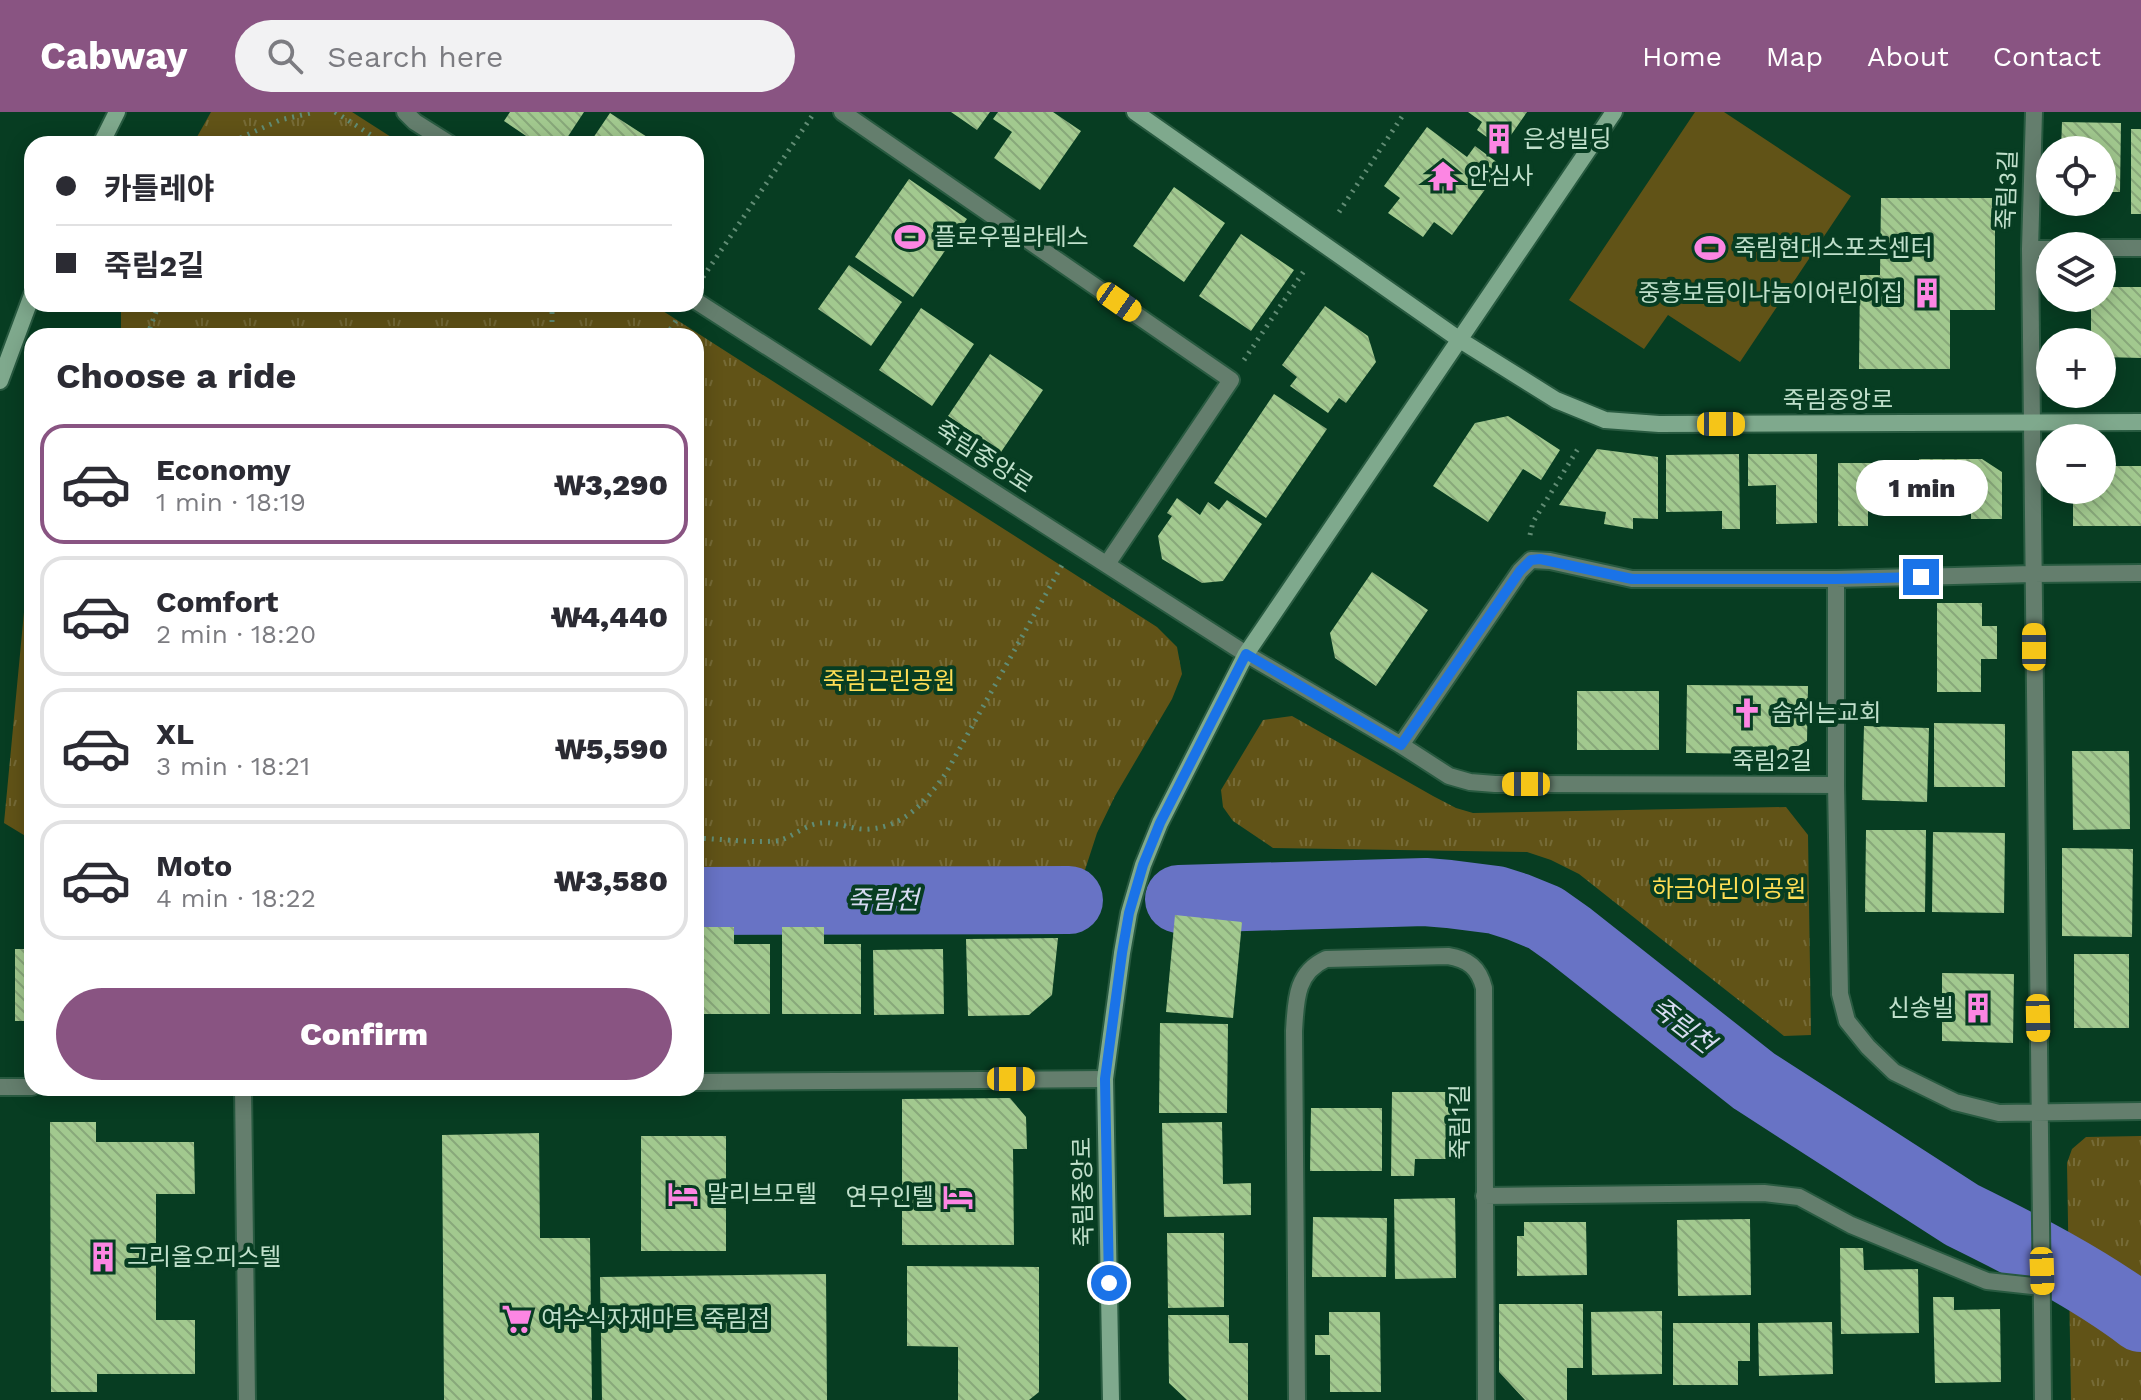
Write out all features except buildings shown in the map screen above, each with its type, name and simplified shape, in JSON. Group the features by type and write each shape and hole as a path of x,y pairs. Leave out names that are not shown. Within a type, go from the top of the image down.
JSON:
{"street":[{"path":"105,136 117,112"},
{"path":"405,112 437,136"},
{"name":"죽림중앙로","path":"1135,112 1460,340 1556,400 1605,420 1659,424 2141,422"},
{"path":"1246,654 1614,112"},
{"name":"죽림3길","path":"2034,112 2030,249 2036,249"},
{"path":"848,114 1231,380 1107,564"},
{"path":"2116,248 2141,248"},
{"path":"2030,249 2043,1400"},
{"name":"죽림중앙로","path":"704,306 1246,654 1160,823 1136,889 1122,953 1105,1079 1111,1400"},
{"path":"0,381 26,312"},
{"path":"1401,745 1520,571 1531,560 1540,559 1632,579 1836,579 2141,573"},
{"path":"1836,579 1836,785"},
{"name":"죽림2길","path":"1246,654 1449,776 1470,782 1836,785 1840,994 1847,1021 1868,1047 1894,1072 1955,1102 1999,1113 2141,1111"},
{"name":"죽림1길","path":"1297,1400 1294,1031 1298,990 1302,979 1318,962 1326,959 1448,956 1468,962 1479,972 1484,988 1484,1196"},
{"path":"704,1082 1105,1079"},
{"path":"0,1087 24,1087"},
{"path":"243,1096 247,1400"},
{"path":"1486,1400 1484,1196 1764,1193 1799,1197 1851,1225 1987,1281 2015,1286 2042,1279"}],"path":[{"path":"245,136 280,120 315,112"},
{"path":"335,112 372,136"},
{"path":"704,276 815,112"},
{"path":"1339,212 1405,112"},
{"path":"1231,380 1306,268"},
{"path":"1531,560 1533,522 1579,447"},
{"path":"704,838 779,841 798,830 821,823 869,830 898,821 914,812 946,773 1074,544"}],"green space":[{"path":"211,112 352,112 390,136 198,136"},
{"name":"죽림현대스포츠센터","path":"1695,112 1724,112 1851,196 1740,362 1668,315 1644,349 1569,300"},
{"name":"죽림근린공원","path":"121,312 665,312 690,328 121,328"},
{"name":"죽림근린공원","path":"704,337 1157,627 1177,647 1182,674 1172,699 1115,796 1097,833 1084,873 704,868"},
{"path":"24,612 24,835 4,823"},
{"name":"하금어린이공원","path":"1292,716 1433,796 1473,813 1786,807 1808,835 1811,1035 1784,1036 1579,874 1551,860 1527,852 1273,848 1233,821 1223,807 1221,790 1263,720"},
{"path":"2141,1136 2141,1400 2071,1400 2067,1163 2072,1149 2086,1137"}],"waterway":[{"name":"죽림천","path":"1179,899 1425,892 1496,900 1545,918 1754,1081 1962,1215 2077,1275 2141,1318"},
{"name":"죽림천","path":"704,901 1069,900"}],"place":[{"name":"은성빌딩","path":"1499,139"},
{"name":"안심사","path":"1443,176"},
{"name":"플로우필라테스","path":"910,237"},
{"name":"죽림현대스포츠센터","path":"1710,248"},
{"name":"중흥보듬이나눔이어린이집","path":"1927,293"},
{"name":"숨쉬는교회","path":"1747,713"},
{"name":"신송빌","path":"1978,1008"},
{"name":"말리브모텔","path":"683,1194"},
{"name":"연무인텔","path":"958,1197"},
{"name":"그리올오피스텔","path":"103,1257"},
{"name":"여수식자재마트 죽림점","path":"517,1319"}],"route":[{"path":"1109,1283 1105,1079 1129,913 1160,823 1246,654 1401,745 1520,571 1531,560 1540,559 1632,579 1921,577"}]}
